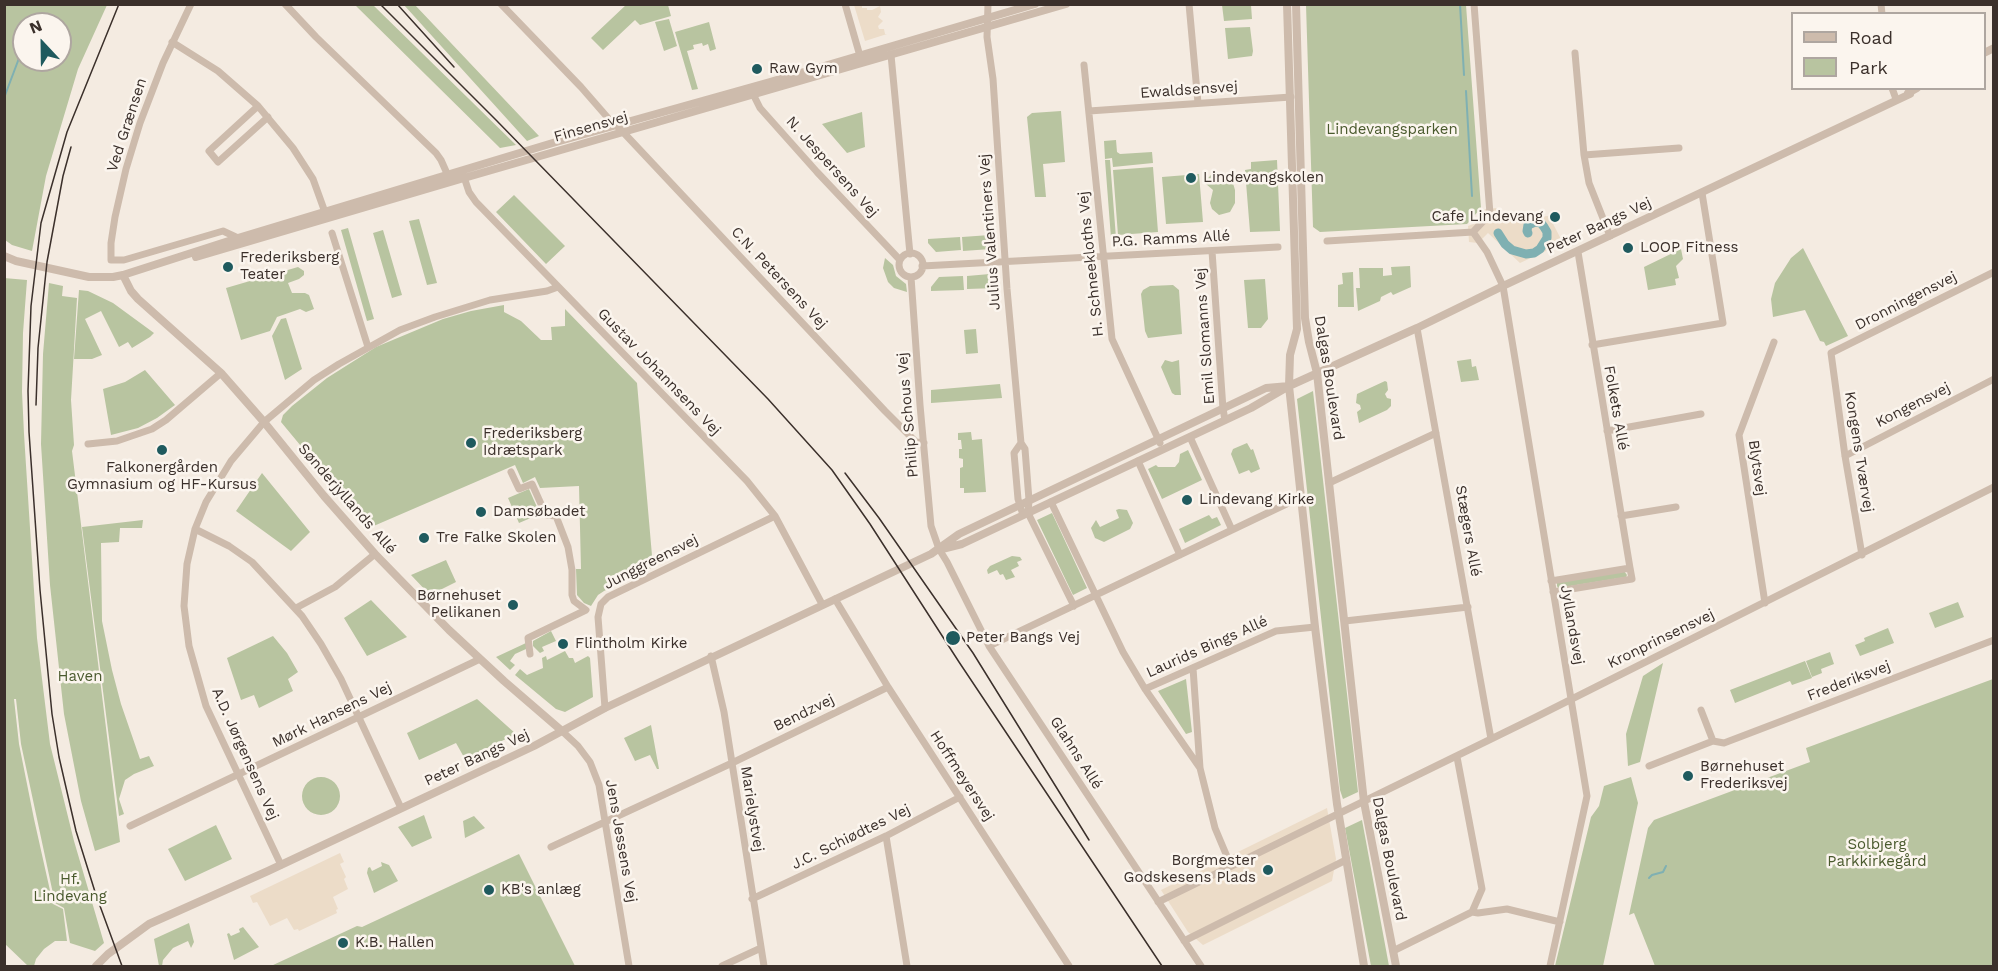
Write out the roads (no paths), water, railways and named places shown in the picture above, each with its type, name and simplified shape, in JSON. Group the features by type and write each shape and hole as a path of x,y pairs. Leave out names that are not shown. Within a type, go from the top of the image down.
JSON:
{"street":[{"name":"Ved Grænsen","path":"111,260 112,235 126,169 153,87 191,4"},
{"path":"285,4 436,153 449,178"},
{"name":"C.N. Petersens Vej","path":"501,4 885,411 916,442 924,443"},
{"path":"845,4 861,60"},
{"name":"Julius Valentiners Vej","path":"988,4 987,22 1005,262 1021,443 1025,449 1029,500 1026,514"},
{"name":"Finsensvej","path":"861,60 891,55 1035,4"},
{"name":"Finsensvej","path":"4,256 16,261 89,277 105,278 146,272 239,241 620,128 752,92 987,22 1066,4"},
{"path":"1189,4 1198,103"},
{"name":"Dalgas Boulevard","path":"1287,4 1295,96 1305,318 1317,373 1364,802 1396,966"},
{"name":"Dalgas Boulevard","path":"1296,4 1297,329 1290,355 1289,386 1315,627 1362,966"},
{"path":"1326,241 1473,232 1490,214 1474,4"},
{"path":"172,42 218,71 268,117 293,148 313,179 326,215"},
{"path":"1575,53 1584,155 1589,183 1610,236"},
{"path":"891,55 910,254"},
{"name":"H. Schneekloths Vej","path":"1084,65 1112,339 1163,449"},
{"path":"1893,90 1896,99"},
{"name":"Peter Bangs Vej","path":"939,549 962,544 1190,437 1251,408 1289,386 1578,252 1910,94 1908,93 1913,90"},
{"name":"N. Jespersens Vej","path":"752,92 760,108 900,260"},
{"name":"Ewaldsensvej","path":"1089,111 1295,96"},
{"path":"258,106 209,151 218,162 268,117"},
{"path":"1584,155 1679,148"},
{"name":"Gustav Johannsens Vej","path":"463,174 469,192 476,202 747,481 775,516 822,604"},
{"path":"1592,345 1723,323 1702,193"},
{"name":"Finsensvej","path":"111,260 124,260 223,231 239,241"},
{"name":"Jyllandsvej","path":"1473,232 1487,252 1503,286 1587,796 1550,966"},
{"path":"332,233 368,347"},
{"name":"P.G. Ramms Allé","path":"922,266 1278,247"},
{"name":"Emil Slomanns Vej","path":"1212,251 1225,420"},
{"name":"Folkets Allé","path":"1578,252 1630,568"},
{"path":"910,254 919,257 922,266 919,274 907,277 899,268 900,260 910,254"},
{"path":"1991,273 1994,282"},
{"name":"Dronningensvej","path":"1831,353 1991,273"},
{"name":"Sønderjyllands Allé","path":"123,275 138,299 221,373 375,554 480,659 562,731"},
{"name":"Philip Schous Vej","path":"911,277 931,526 939,549"},
{"name":"A.D. Jørgensens Vej","path":"280,865 206,706 186,633 185,584 195,529 206,502 231,461 264,422 314,380 368,347 400,330 435,317 490,300 547,291 558,287"},
{"name":"Stægers Allé","path":"1417,328 1491,739"},
{"name":"Blytsvej","path":"1765,603 1738,435 1774,342"},
{"name":"Kongens Tværvej","path":"1831,353 1862,555"},
{"path":"88,444 117,441 152,429 166,420 221,373"},
{"name":"Kongensvej","path":"1845,456 1994,379"},
{"name":"Peter Bangs Vej","path":"96,966 148,924 541,743 605,708 711,656 939,549 959,534 1266,388 1289,386"},
{"path":"1607,431 1701,414"},
{"path":"1185,427 1232,531"},
{"path":"1329,483 1436,432"},
{"name":"Julius Valentiners Vej","path":"1021,443 1014,453 1019,506 1026,514"},
{"path":"1134,452 1180,555"},
{"path":"511,472 519,489 532,484 546,515 556,516 568,547 574,602 586,610 528,638 530,654"},
{"name":"Kronprinsensvej","path":"1339,813 1457,757 1994,487"},
{"path":"1047,492 1123,652 1145,689 1200,768"},
{"path":"989,646 1301,497"},
{"path":"1622,516 1676,507"},
{"path":"1026,514 1074,606"},
{"name":"Junggreensvej","path":"605,708 598,617 601,604 608,597 775,516"},
{"path":"195,529 229,546 252,562 296,608 321,644 341,679 401,808"},
{"name":"Glahns Allé","path":"939,549 989,646 1201,966"},
{"path":"296,608 335,587 375,554"},
{"path":"1551,582 1630,568 1632,579 1553,592"},
{"name":"Hoffmeyersvej","path":"835,599 888,687 1069,966"},
{"path":"1345,621 1468,607"},
{"name":"Laurids Bings Allé","path":"1145,689 1276,631 1315,627"},
{"name":"Frederiksvej","path":"1649,766 1713,741 1724,743 1994,640"},
{"name":"Marielystvej","path":"711,656 724,712 764,966"},
{"name":"Mørk Hansens Vej","path":"130,826 480,659"},
{"path":"1193,668 1200,768 1215,828 1231,866"},
{"name":"Bendzvej","path":"551,847 888,687"},
{"path":"1701,710 1713,741"},
{"name":"Jens Jessens Vej","path":"562,731 578,746 590,762 598,785 629,966"},
{"path":"1457,757 1482,889 1472,912"},
{"name":"J.C. Schiødtes Vej","path":"752,899 886,836 960,797"},
{"path":"1158,902 1339,813"},
{"path":"886,836 907,966"},
{"path":"1184,941 1346,860"},
{"path":"1393,951 1472,912 1507,909 1560,922"},
{"path":"722,966 761,948"}],"waterway":[{"path":"1460,4 1464,75"},
{"path":"4,98 14,72"},
{"path":"1466,91 1472,196"},
{"path":"1498,233 1512,250 1526,254 1540,249 1547,238 1547,232 1541,223 1535,222 1528,225 1528,233"},
{"path":"1649,878 1663,872 1666,866"}],"tram line":[{"path":"119,4 67,132 41,223 31,306 28,391 40,590 52,714 59,757 76,831 122,966"},
{"path":"380,4 768,399 832,470 1162,966"},
{"path":"397,4 454,67"},
{"path":"36,405 38,348 47,262 63,176 71,147"},
{"path":"845,473 973,653 1089,840"}],"place":[{"name":"Raw Gym","path":"757,69"},
{"name":"Lindevangskolen","path":"1191,178"},
{"name":"Cafe Lindevang","path":"1555,217"},
{"name":"LOOP Fitness","path":"1628,248"},
{"name":"Frederiksberg Teater","path":"228,267"},
{"name":"Frederiksberg Idrætspark","path":"471,443"},
{"name":"Falkonergården Gymnasium og HF-Kursus","path":"162,450"},
{"name":"Lindevang Kirke","path":"1187,500"},
{"name":"Damsøbadet","path":"481,512"},
{"name":"Tre Falke Skolen","path":"424,538"},
{"name":"Børnehuset Pelikanen","path":"513,605"},
{"name":"Peter Bangs Vej","path":"953,638"},
{"name":"Flintholm Kirke","path":"563,644"},
{"name":"Børnehuset Frederiksvej","path":"1688,776"},
{"name":"Borgmester Godskesens Plads","path":"1268,870"},
{"name":"KB's anlæg","path":"489,890"},
{"name":"K.B. Hallen","path":"343,943"}],"park label":[{"name":"Lindevangsparken","path":"1392,130"},
{"name":"Haven","path":"80,677"},
{"name":"Solbjerg Parkkirkegård","path":"1877,854"},
{"name":"Hf. Lindevang","path":"70,888"}]}
